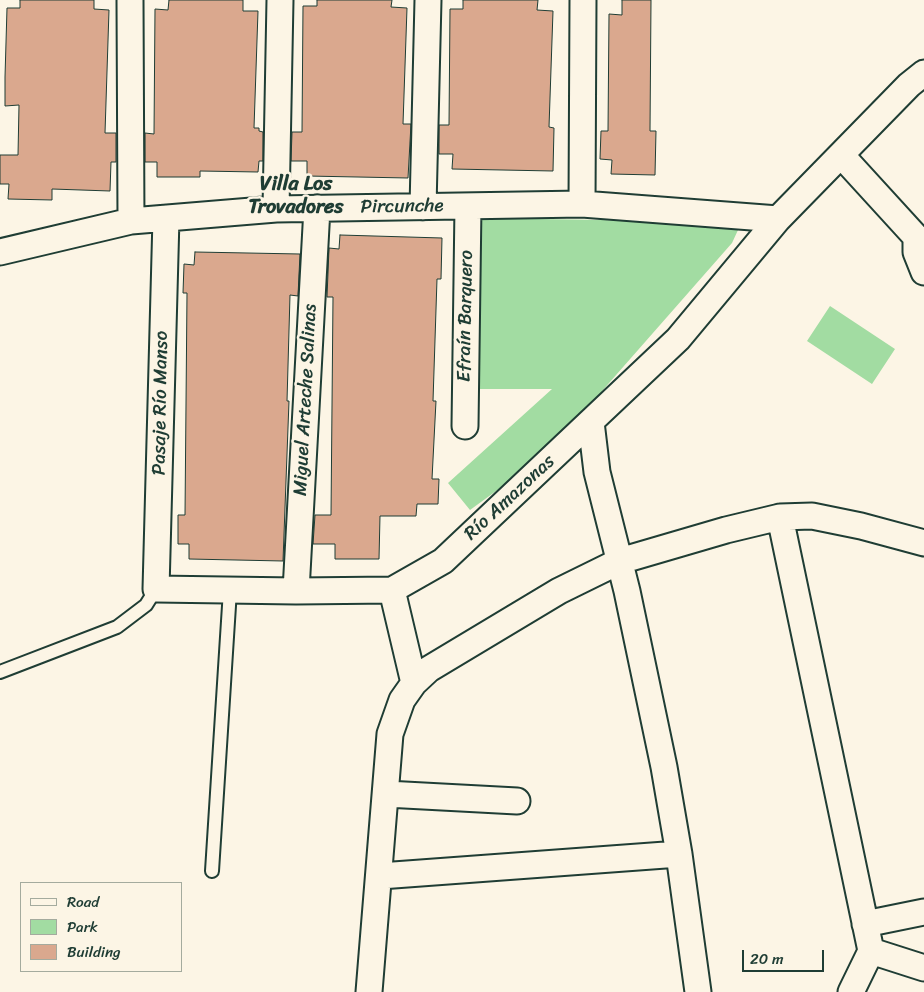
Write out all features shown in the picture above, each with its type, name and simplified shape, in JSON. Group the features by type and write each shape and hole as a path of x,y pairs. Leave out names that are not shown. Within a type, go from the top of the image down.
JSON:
{"street":[{"path":"130,0 131,221"},
{"path":"276,209 280,0"},
{"path":"423,207 428,0"},
{"path":"582,204 583,0"},
{"name":"Río Amazonas","path":"156,589 392,590 443,561 678,339 778,219 842,156 909,85 924,73"},
{"path":"842,156 920,233 916,252 924,272"},
{"name":"Pircunche","path":"0,252 131,221 276,209 582,204 778,219"},
{"name":"Efraín Barquero","path":"464,426 468,206"},
{"name":"Miguel Arteche Salinas","path":"296,591 317,208"},
{"name":"Pasaje Río Manso","path":"156,589 166,218"},
{"path":"591,422 596,472 620,561 664,768 680,854 698,992"},
{"path":"369,992 380,876 390,734 402,700 414,683 429,669 559,591 620,561 780,517 812,516 861,526 924,543"},
{"path":"780,517 871,951 851,992"},
{"path":"392,590 414,683"},
{"path":"386,794 517,801"},
{"path":"380,876 680,854"},
{"path":"865,924 924,912"},
{"path":"871,951 924,968"}],"lane":[{"path":"0,672 118,627 146,605 156,589"},
{"path":"212,871 230,590"}],"green space":[{"path":"476,218 732,222 738,230 732,243 602,391 591,422 470,510 448,483 552,389 475,389"},
{"path":"830,306 895,349 872,384 807,341"}],"building":[{"path":"20,0 94,0 94,9 109,10 105,133 116,133 116,162 111,162 110,191 52,189 52,200 8,199 9,184 0,184 0,155 18,155 19,105 5,106 5,77 7,8 20,8"},
{"path":"169,0 243,0 243,11 258,11 254,128 259,128 259,131 263,132 263,161 259,161 258,172 200,171 200,177 157,177 157,162 145,162 145,133 154,134 155,9 168,10"},
{"path":"317,0 392,0 391,7 407,8 403,124 411,124 408,178 307,176 307,161 291,161 292,132 302,132 303,6 317,6"},
{"path":"463,0 538,0 537,10 553,11 549,127 554,128 553,171 452,169 453,154 439,154 439,125 449,125 450,9 463,9"},
{"path":"622,0 651,0 650,131 656,131 655,175 611,174 612,160 600,159 601,131 608,131 609,14 622,15"},
{"path":"340,235 442,238 441,279 437,279 433,401 436,401 432,479 439,479 438,504 417,504 416,516 380,516 379,559 335,559 335,544 313,544 315,515 331,515 333,297 327,297 329,248 339,249"},
{"path":"195,252 300,254 298,296 290,295 287,401 289,401 283,561 189,559 189,544 178,544 178,515 185,515 187,293 183,293 184,264 194,265"}],"district":[{"name":"Villa Los Trovadores","path":"296,196"}]}
